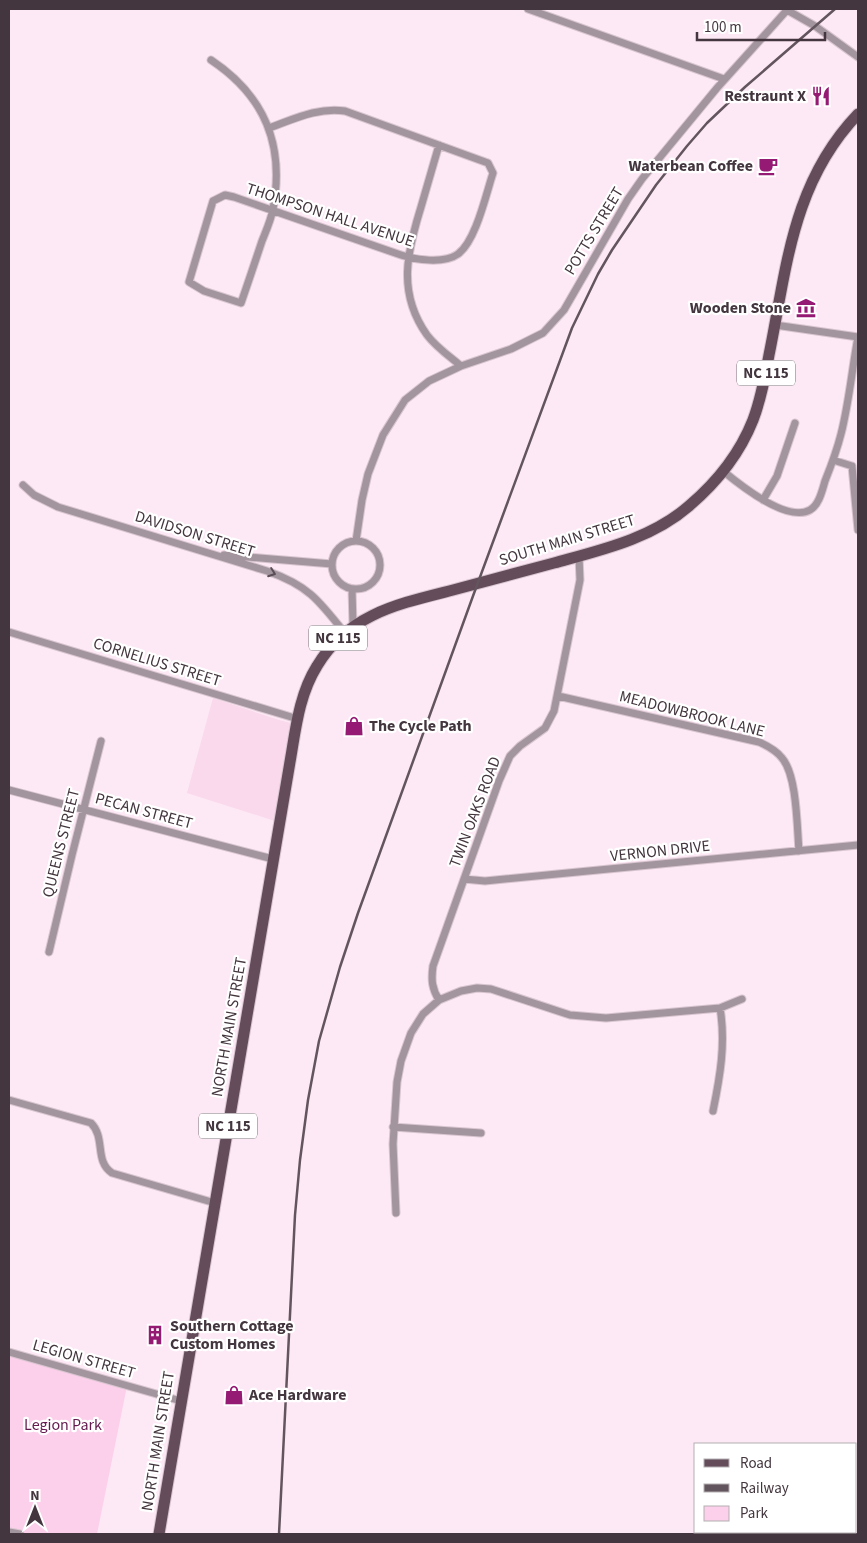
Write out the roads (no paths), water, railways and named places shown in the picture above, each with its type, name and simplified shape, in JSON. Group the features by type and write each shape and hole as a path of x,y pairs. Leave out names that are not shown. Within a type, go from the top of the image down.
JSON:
{"main road":[{"name":"SOUTH MAIN STREET","path":"433,595 628,541 661,526 690,505 712,485 742,443 753,421 762,388 790,246 796,221 805,198 829,150 858,114"},
{"name":"NORTH MAIN STREET","path":"159,1534 298,718 311,676 326,652 349,628 379,612 433,595"}],"street":[{"path":"528,9 724,79"},
{"path":"787,9 815,26 858,57"},
{"name":"POTTS STREET","path":"356,541 368,474 383,435 406,400 429,381 461,366 511,349 543,333 564,310 633,192 724,79 787,9"},
{"path":"211,60 230,74 247,91 258,106 269,128 278,172 273,210"},
{"name":"THOMPSON HALL AVENUE","path":"269,128 313,112 338,110 360,115 488,163 493,173 472,238 458,254 445,259 408,257 273,210 225,195 213,201 188,282 204,292 241,303 273,210"},
{"path":"440,145 411,239 408,257 408,288 417,318 427,335 461,366"},
{"path":"723,471 763,500 786,510 808,512 816,506 833,460 843,428 858,337 775,325"},
{"path":"763,500 777,476 795,423"},
{"path":"833,460 855,464 858,530"},
{"name":"DAVIDSON STREET","path":"23,485 39,498 58,507 267,570 289,579 302,586 349,628"},
{"path":"356,541 366,544 373,549 378,558 379,567 377,576 370,584 362,588 352,589 346,587 335,577 332,564 334,555 340,548 347,543 356,541"},
{"path":"209,553 332,564"},
{"name":"TWIN OAKS ROAD","path":"439,1000 432,986 433,966 507,762 514,752 544,728 554,710 580,580 579,556"},
{"path":"349,628 352,589"},
{"name":"CORNELIUS STREET","path":"9,632 298,718"},
{"name":"MEADOWBROOK LANE","path":"558,696 759,742 775,750 782,757 789,771 794,796 799,851"},
{"name":"QUEENS STREET","path":"49,952 101,741"},
{"name":"PECAN STREET","path":"9,790 273,859"},
{"name":"VERNON DRIVE","path":"464,878 485,881 858,845"},
{"path":"396,1213 393,1127 397,1082 405,1048 411,1033 423,1014 439,1000 461,991 477,988 506,993 570,1015 626,1017 720,1008 742,999"},
{"path":"713,1111 721,1069 722,1024 720,1008"},
{"path":"9,1100 91,1123 98,1132 103,1162 112,1173 215,1203"},
{"path":"393,1127 481,1133"},
{"name":"LEGION STREET","path":"9,1352 182,1401"},
{"path":"9,1532 20,1534"}],"railway":[{"path":"279,1534 295,1215 308,1100 319,1041 358,913 473,596 572,328 598,274 612,250 656,185 707,123 745,87 835,9"}],"place":[{"name":"Restraunt X","path":"821,96"},
{"name":"Waterbean Coffee","path":"768,166"},
{"name":"Wooden Stone","path":"806,308"},
{"name":"The Cycle Path","path":"354,726"},
{"name":"Southern Cottage Custom Homes","path":"155,1335"},
{"name":"Ace Hardware","path":"234,1395"}],"park label":[{"name":"Legion Park","path":"63,1425"}]}
